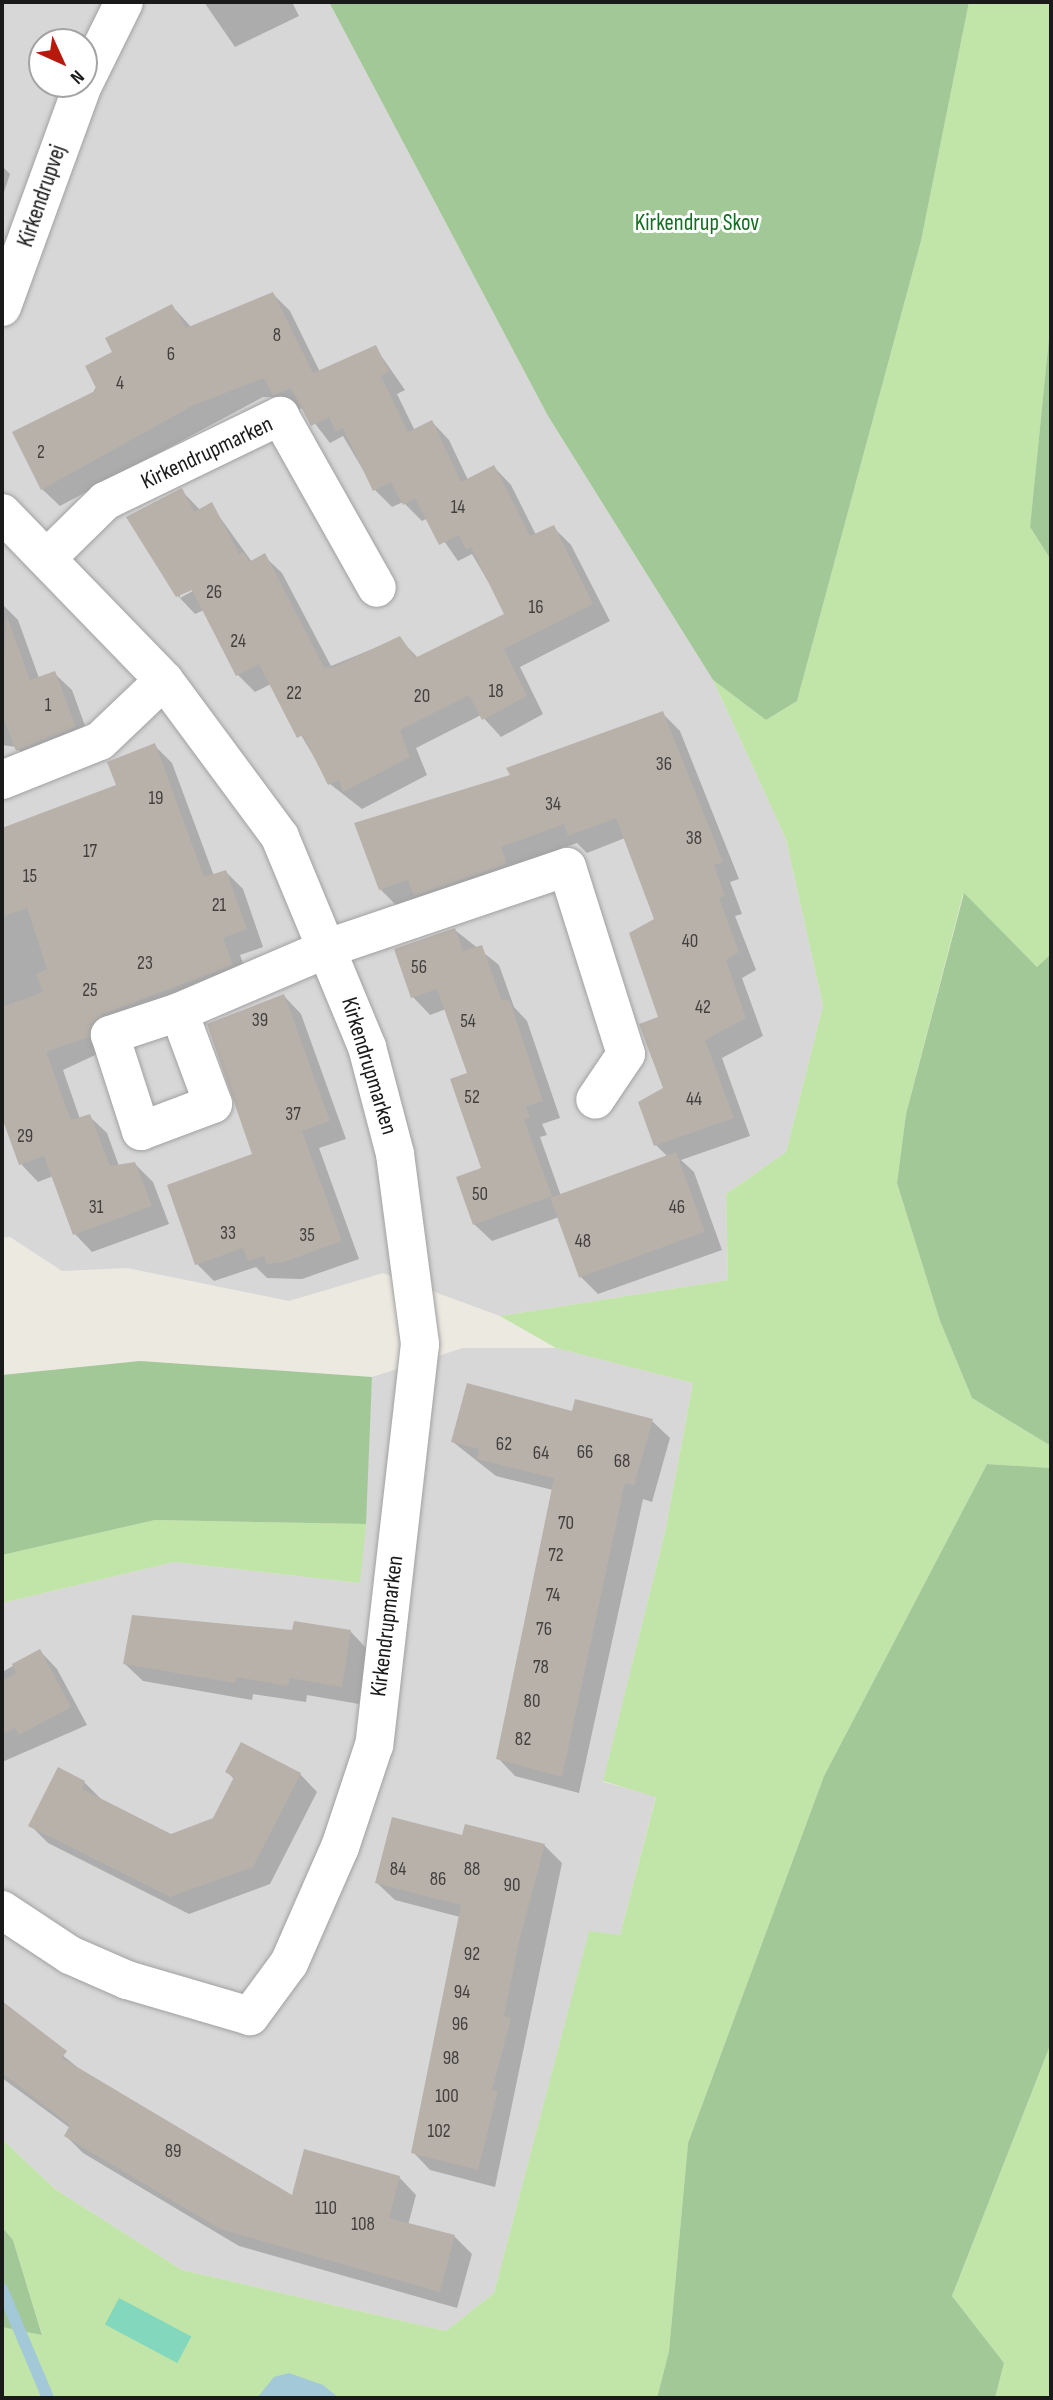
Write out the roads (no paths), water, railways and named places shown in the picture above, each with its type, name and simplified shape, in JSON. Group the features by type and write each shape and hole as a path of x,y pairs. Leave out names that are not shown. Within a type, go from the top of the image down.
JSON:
{"street":[{"name":"Kirkendrupvej","path":"98,50 118,4"},
{"name":"Kirkendrupvej","path":"2,307 79,98"},
{"name":"Kirkendrupmarken","path":"48,557 105,501 280,416 377,588"},
{"name":"Kirkendrupmarken","path":"2,513 48,557 164,680 280,837 331,947 367,1046 395,1154 420,1344 374,1745 340,1847 289,1964 250,2016 127,1980 71,1955 2,1910"},
{"path":"2,780 100,741 164,680"},
{"path":"179,1012 331,947 567,867 626,1054 595,1100"}],"water":[{"path":"289,2373 323,2385 339,2398 257,2398 274,2377"}],"waterway":[{"path":"2,2289 48,2398"}],"park label":[{"name":"Kirkendrup Skov","path":"697,223"}]}
